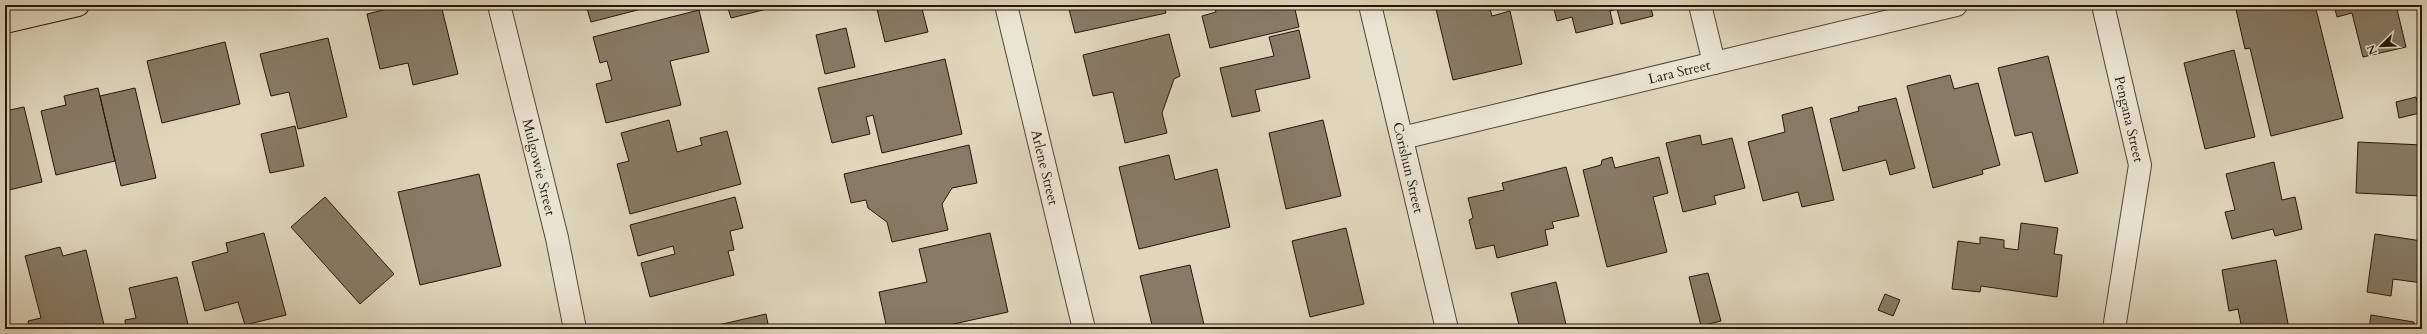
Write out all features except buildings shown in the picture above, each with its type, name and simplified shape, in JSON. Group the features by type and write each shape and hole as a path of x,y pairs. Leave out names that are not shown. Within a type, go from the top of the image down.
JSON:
{"main road":[{"path":"5,22 78,5"}],"street":[{"name":"Mulgowie Street","path":"499,5 557,238 575,329"},
{"name":"Arlene Street","path":"1006,5 1084,329"},
{"name":"Corishun Street","path":"1370,5 1447,329"},
{"path":"1700,5 1714,62"},
{"name":"Lara Street","path":"1402,138 1956,5"},
{"name":"Pengana Street","path":"2103,5 2140,166 2114,329"}]}
